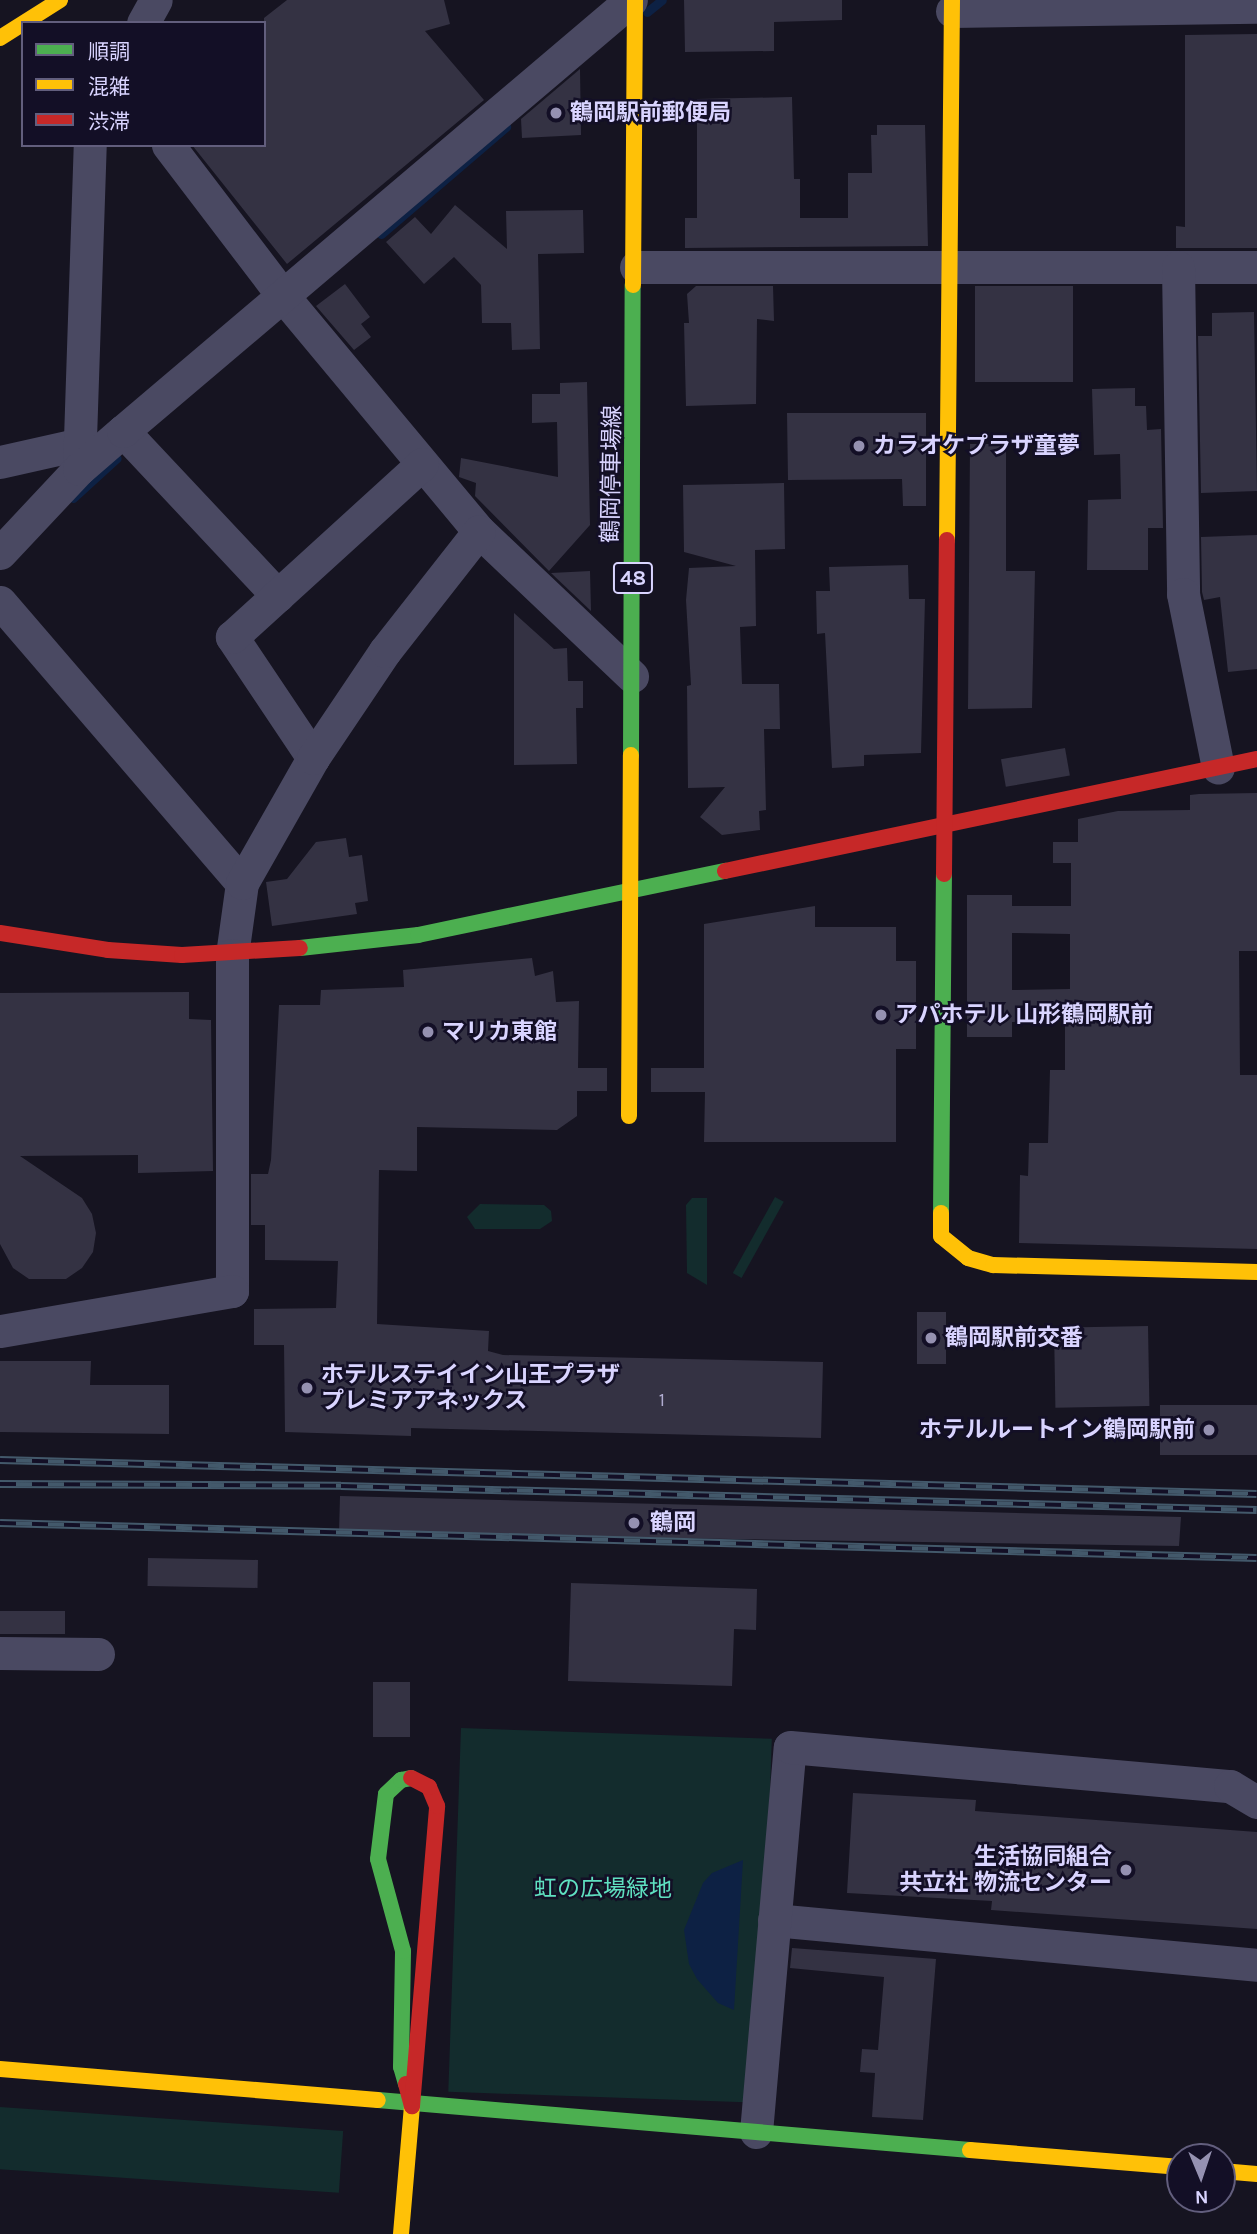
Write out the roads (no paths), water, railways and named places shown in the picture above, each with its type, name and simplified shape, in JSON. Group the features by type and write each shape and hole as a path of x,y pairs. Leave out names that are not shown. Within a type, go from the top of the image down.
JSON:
{"street":[{"path":"25,21 60,0"},
{"path":"144,21 156,0"},
{"path":"0,553 80,457 123,431 633,0"},
{"name":"鶴岡停車場線","path":"629,1116 636,267 633,0"},
{"path":"1257,7 952,5 943,824 942,1236 968,1258 993,1265 1257,1272"},
{"path":"0,38 21,24"},
{"path":"80,457 90,147"},
{"path":"170,147 283,296 479,531 632,676"},
{"path":"636,267 1257,267"},
{"path":"1178,267 1183,594 1218,766"},
{"path":"123,431 278,596"},
{"path":"0,462 80,457"},
{"path":"313,758 232,638 422,464"},
{"path":"0,1331 232,1291 232,955 242,883 313,758 385,651 479,531"},
{"path":"0,602 242,883"},
{"path":"0,933 108,950 232,955 310,950 418,935 631,888 1257,759"},
{"path":"0,1653 98,1654"},
{"path":"756,2132 790,1748 1230,1786 1257,1802"},
{"path":"401,2234 412,2106 437,1806 429,1787 411,1778 392,1786 386,1794 378,1858 403,1951 401,2067 412,2106"},
{"path":"774,1920 1257,1965"},
{"path":"0,2069 412,2106 1166,2167"},
{"path":"1236,2172 1257,2174"}],"water":[{"path":"743,1860 734,2010 718,2003 697,1979 689,1964 684,1930 703,1883 712,1873"}],"waterway":[{"path":"647,12 662,0"},
{"path":"381,234 506,127"},
{"path":"73,498 117,458"}],"railway":[{"path":"0,1460 1257,1494"},
{"path":"0,1484 341,1486 1257,1510"},
{"path":"0,1523 1257,1558"}],"place":[{"name":"鶴岡駅前郵便局","path":"556,113"},
{"name":"カラオケプラザ童夢","path":"859,446"},
{"name":"アパホテル 山形鶴岡駅前","path":"881,1015"},
{"name":"マリカ東館","path":"428,1032"},
{"name":"鶴岡駅前交番","path":"931,1338"},
{"name":"ホテルステイイン山王プラザ プレミアアネックス","path":"307,1388"},
{"name":"ホテルルートイン鶴岡駅前","path":"1209,1430"},
{"name":"鶴岡","path":"634,1523"},
{"name":"生活協同組合 共立社 物流センター","path":"1126,1870"}],"park label":[{"name":"虹の広場緑地","path":"603,1889"}]}
